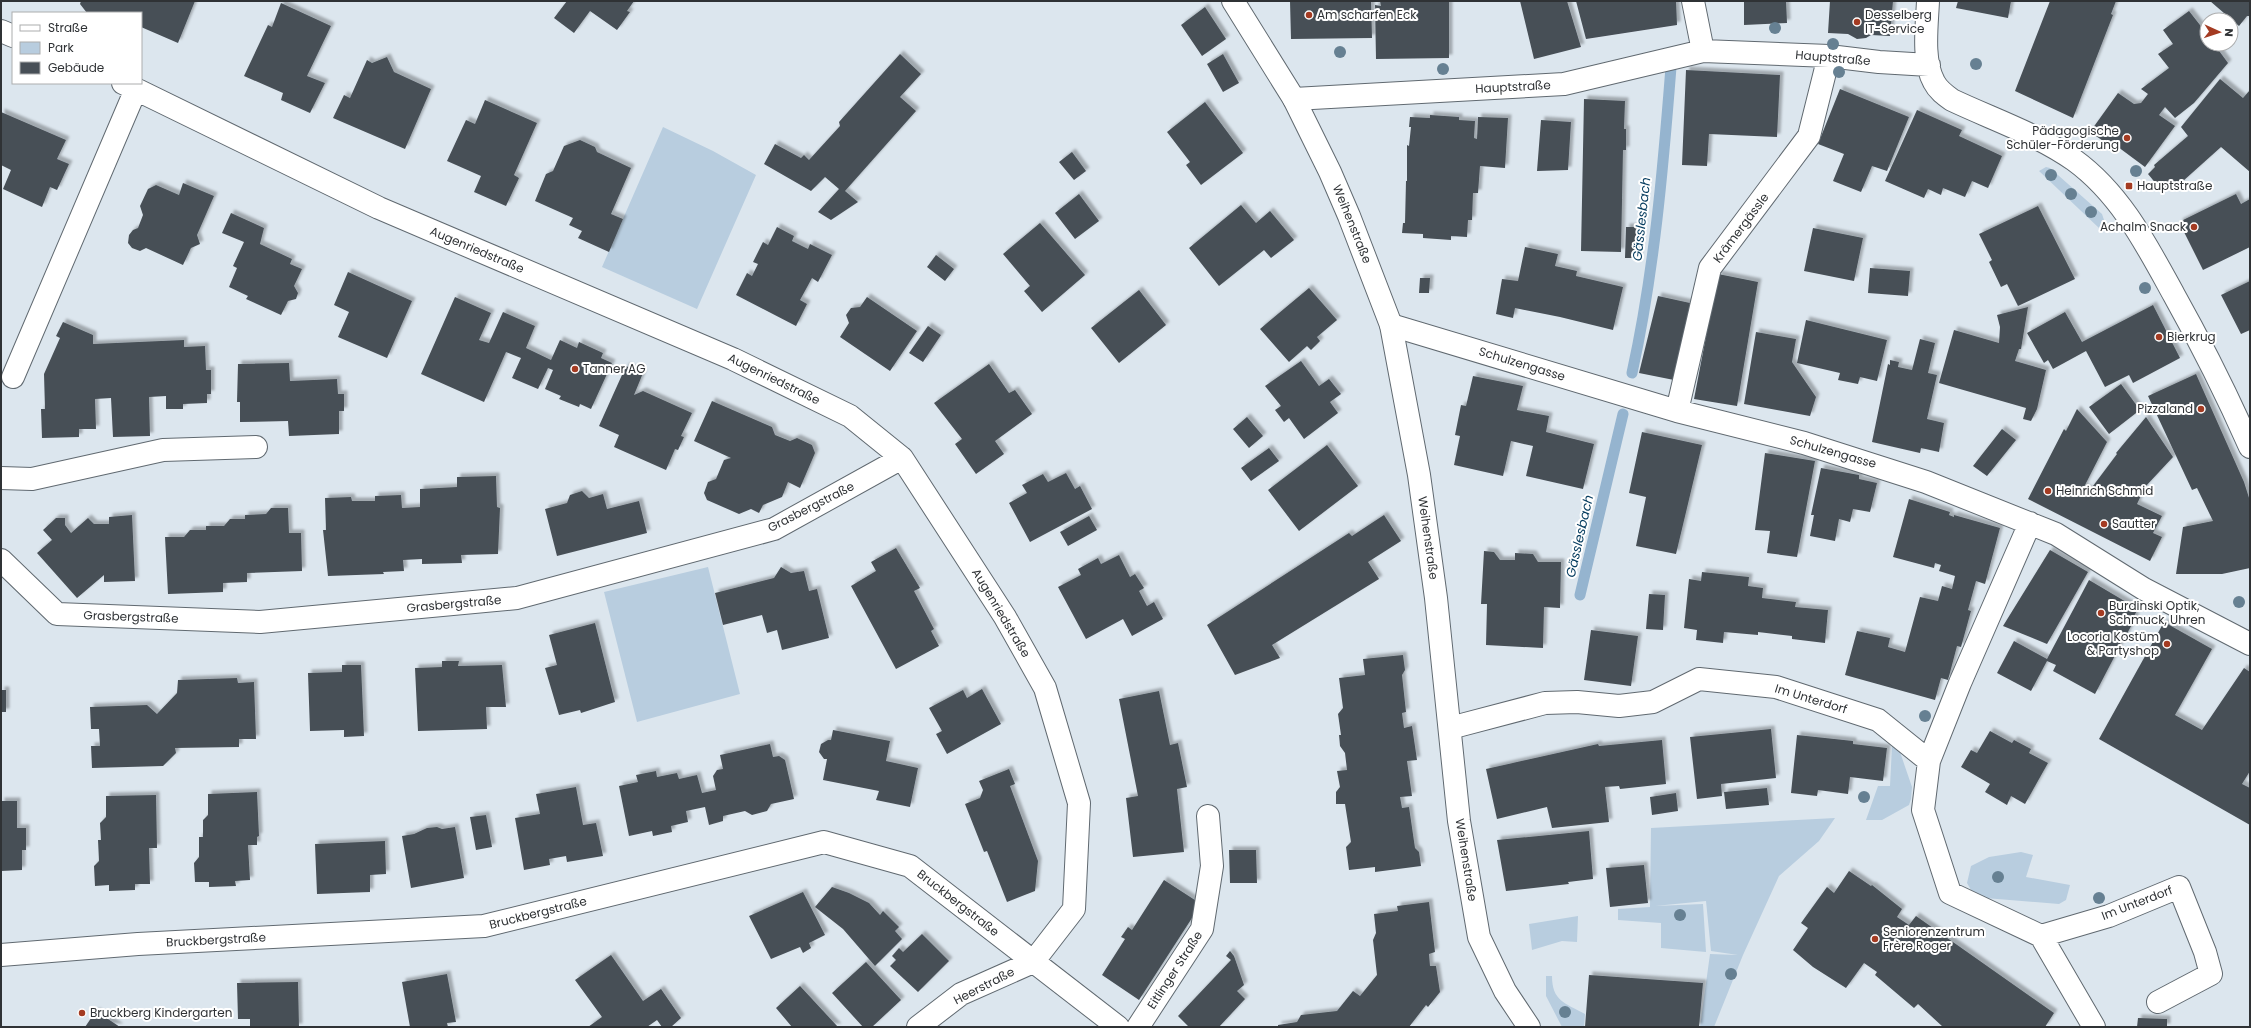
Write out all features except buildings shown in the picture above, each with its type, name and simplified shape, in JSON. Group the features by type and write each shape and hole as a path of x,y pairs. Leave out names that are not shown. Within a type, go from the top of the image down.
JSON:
{"street":[{"name":"Weihenstraße","path":"1233,1 1294,99 1346,208 1391,325 1419,475 1436,598 1459,821 1479,937 1505,990 1529,1027"},
{"path":"1693,1 1703,51"},
{"path":"1928,1 1929,65 1934,81 1941,92 1952,100 2051,145 2093,176 2112,196 2144,241 2211,361 2250,447"},
{"path":"1,31 12,36"},
{"name":"Hauptstraße","path":"1294,99 1564,84 1703,51 1829,56 1878,62 1929,65"},
{"name":"Krämergässle","path":"1677,411 1710,268 1809,136 1829,56"},
{"path":"13,377 129,86"},
{"name":"Augenriedstraße","path":"129,86 379,208 733,359 850,416 902,458 1005,617 1045,688 1079,803 1074,909 1033,962"},
{"name":"Schulzengasse","path":"1391,325 1677,411 1804,443 1884,467 2056,534 2144,589 2250,644"},
{"path":"1,478 32,479 163,450 256,447"},
{"name":"Grasbergstraße","path":"1,560 56,614 260,622 517,598 774,529 902,458"},
{"path":"2030,523 1960,683 1929,761 1923,810 1950,893 2041,936 2094,1027"},
{"name":"Im Unterdorf","path":"1450,728 1545,703 1577,702 1619,706 1653,702 1698,679 1776,687 1878,720 1929,761"},
{"name":"Eitlinger Straße","path":"1138,1027 1202,929 1212,866 1208,816"},
{"name":"Bruckbergstraße","path":"1,955 138,944 484,926 824,842 910,866 1033,962"},
{"name":"Im Unterdorf","path":"2041,936 2109,916 2179,887 2205,952 2211,974 2158,1002"},
{"path":"1033,962 1118,1027"},
{"name":"Heerstraße","path":"918,1027 961,994 1033,962"},
{"name":"Weihenstraße","path":"1505,990 1511,1027"}],"green space":[{"path":"663,127 713,151 756,175 697,309 602,267"},
{"path":"2046,167 2050,168 2102,214 2104,220 2099,228 2039,171"},
{"path":"708,567 740,694 637,722 604,592"},
{"path":"1892,746 1900,752 1912,787 1909,805 1882,820 1866,820 1878,786 1890,786"},
{"path":"1835,818 1819,841 1779,876 1743,955 1714,1027 1700,1027 1710,954 1738,955 1711,951 1706,901 1655,906 1703,904 1706,952 1661,948 1661,923 1618,920 1618,909 1650,907 1651,828"},
{"path":"2021,852 2033,855 2026,877 2070,885 2066,900 2059,904 1985,898 1971,890 1967,883 1971,866 1989,857"},
{"path":"1578,916 1577,942 1562,941 1532,950 1529,924"},
{"path":"1546,976 1552,976 1554,991 1561,1000 1585,1014 1584,1027 1562,1027 1546,996"}],"waterway":[{"name":"Gässlesbach","path":"1632,373 1640,335 1657,221 1671,67"},
{"name":"Gässlesbach","path":"1580,595 1623,414"}],"place":[{"name":"Am scharfen Eck","path":"1309,15"},
{"name":"Desselberg IT-Service","path":"1857,22"},
{"name":"Pädagogische Schüler-Förderung","path":"2127,138"},
{"name":"Hauptstraße","path":"2129,186"},
{"name":"Achalm Snack","path":"2194,227"},
{"name":"Bierkrug","path":"2159,337"},
{"name":"Tanner AG","path":"575,369"},
{"name":"Pizzaland","path":"2201,409"},
{"name":"Heinrich Schmid","path":"2048,491"},
{"name":"Sautter","path":"2104,524"},
{"name":"Burdinski Optik, Schmuck, Uhren","path":"2101,613"},
{"name":"Locoria Kostüm & Partyshop","path":"2167,644"},
{"name":"Seniorenzentrum Frère Roger","path":"1875,939"},
{"name":"Bruckberg Kindergarten","path":"82,1013"}]}
